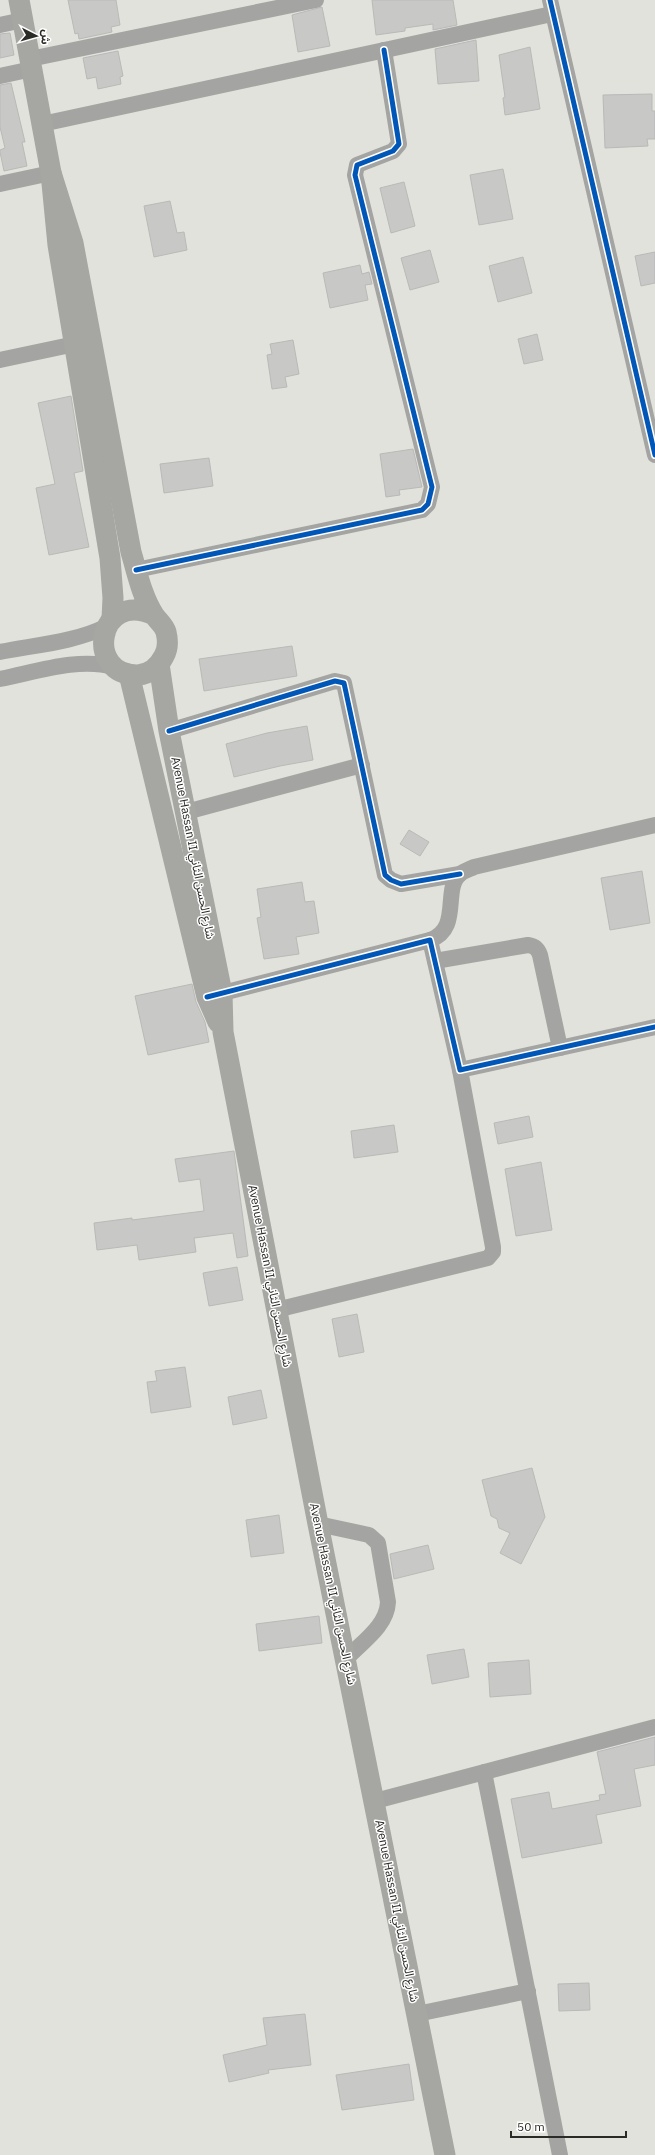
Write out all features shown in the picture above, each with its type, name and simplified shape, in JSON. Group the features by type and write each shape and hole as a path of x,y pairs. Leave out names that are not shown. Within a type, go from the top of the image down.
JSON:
{"main road":[{"path":"21,10 51,173 56,229 110,558 113,598 109,622 103,643 108,661 122,671 140,674 151,671 160,664 168,644 162,623 154,615 144,610 132,610 121,613 109,622"},
{"path":"51,173 73,243 126,532 143,592 154,615"},
{"name":"Avenue Hassan II شارع الحسن الثاني","path":"160,664 169,731 186,812 214,995"},
{"name":"Avenue Hassan II شارع الحسن الثاني","path":"122,671 214,995 223,1032 318,1524 375,1801 445,2155"}],"street":[{"path":"0,76 31,64 316,0"},
{"path":"42,124 384,50 551,7 651,414 655,455"},
{"path":"0,25 21,10"},
{"path":"136,570 422,510 428,504 432,487 355,175 357,165 393,151 399,144 384,50"},
{"path":"0,184 51,173"},
{"path":"0,360 75,344"},
{"path":"0,652 96,632 109,622"},
{"path":"0,679 85,664 100,663 122,671"},
{"path":"169,731 335,681 344,683 346,686 385,875 391,880 402,884 460,874 474,867 655,825"},
{"path":"186,812 362,765"},
{"path":"214,995 437,938 448,924 454,886 460,874"},
{"path":"276,1310 488,1258 491,1256 493,1247 460,1070 430,940"},
{"path":"435,960 528,945 534,946 540,955 560,1048"},
{"path":"460,1070 655,1027"},
{"path":"318,1524 369,1535 378,1543 388,1610 385,1619 346,1658"},
{"path":"375,1801 655,1727"},
{"path":"484,1772 560,2155"},
{"path":"417,2014 528,1991"}],"building":[{"path":"68,0 116,0 120,25 111,27 112,32 79,39 78,33 75,34"},
{"path":"372,0 453,0 457,25 433,30 433,24 405,28 405,31 376,35"},
{"path":"322,7 330,46 298,52 292,15"},
{"path":"10,33 14,55 0,58 0,34"},
{"path":"476,40 479,81 438,84 435,49"},
{"path":"530,47 540,109 505,115 503,98 505,97 499,55"},
{"path":"118,51 123,76 120,77 121,84 98,89 96,77 87,79 83,58"},
{"path":"11,83 25,142 22,142 27,166 4,171 0,152 0,150 5,148 0,127 0,85"},
{"path":"652,94 652,111 655,111 655,139 647,139 648,146 605,148 603,95"},
{"path":"503,169 513,219 479,225 470,175"},
{"path":"404,182 415,226 391,233 380,188"},
{"path":"170,201 177,233 184,232 187,250 154,257 144,206"},
{"path":"430,250 439,282 410,290 401,258"},
{"path":"655,252 655,283 641,286 635,256"},
{"path":"523,257 532,293 498,302 489,266"},
{"path":"360,265 362,274 369,272 372,284 365,285 368,300 330,308 323,273"},
{"path":"537,334 543,360 524,364 518,339"},
{"path":"293,340 299,374 285,377 287,387 272,389 267,355 272,354 270,344"},
{"path":"71,396 83,471 74,473 89,547 49,555 36,488 55,484 38,403"},
{"path":"413,449 422,487 399,490 400,495 386,497 380,454"},
{"path":"209,458 213,486 164,493 160,464"},
{"path":"292,646 297,676 204,691 199,659"},
{"path":"307,726 313,760 234,777 226,744 267,733"},
{"path":"409,830 429,842 420,856 400,844"},
{"path":"642,871 650,923 610,930 601,878"},
{"path":"302,882 305,902 314,901 319,933 296,937 299,954 264,959 257,918 261,917 257,889"},
{"path":"192,984 196,1002 205,1022 209,1042 148,1055 135,996"},
{"path":"529,1116 533,1137 498,1144 494,1123"},
{"path":"394,1125 398,1152 354,1158 351,1131"},
{"path":"234,1151 248,1256 237,1258 233,1233 194,1238 196,1252 139,1260 137,1245 97,1250 94,1223 204,1211 200,1179 179,1182 175,1159"},
{"path":"541,1162 552,1230 516,1236 505,1169"},
{"path":"237,1267 243,1300 209,1306 203,1273"},
{"path":"357,1314 364,1352 339,1357 332,1319"},
{"path":"185,1367 191,1407 151,1413 147,1382 157,1381 155,1371"},
{"path":"261,1390 267,1418 233,1425 228,1397"},
{"path":"532,1468 545,1517 521,1564 500,1553 510,1533 499,1528 497,1519 491,1516 482,1480"},
{"path":"279,1515 284,1553 251,1557 246,1520"},
{"path":"428,1545 434,1569 394,1579 390,1554"},
{"path":"319,1616 322,1643 259,1651 256,1624"},
{"path":"464,1649 469,1677 432,1684 427,1655"},
{"path":"529,1660 531,1694 490,1697 488,1663"},
{"path":"655,1737 655,1765 634,1769 641,1806 596,1815 602,1843 522,1858 511,1799 549,1792 552,1809 600,1800 599,1795 606,1794 597,1752"},
{"path":"589,1983 590,2010 559,2011 558,1984"},
{"path":"305,2014 311,2065 268,2070 269,2073 229,2082 223,2055 267,2045 263,2018"},
{"path":"409,2064 414,2100 342,2110 336,2075"}],"cycle path":[{"path":"550,0 655,455"},
{"path":"136,570 422,510 428,504 432,487 355,175 357,165 393,151 399,144 384,50"},
{"path":"169,731 335,681 344,683 385,875 391,880 401,884 460,874"},
{"path":"207,997 430,940 460,1070 655,1027"}]}
